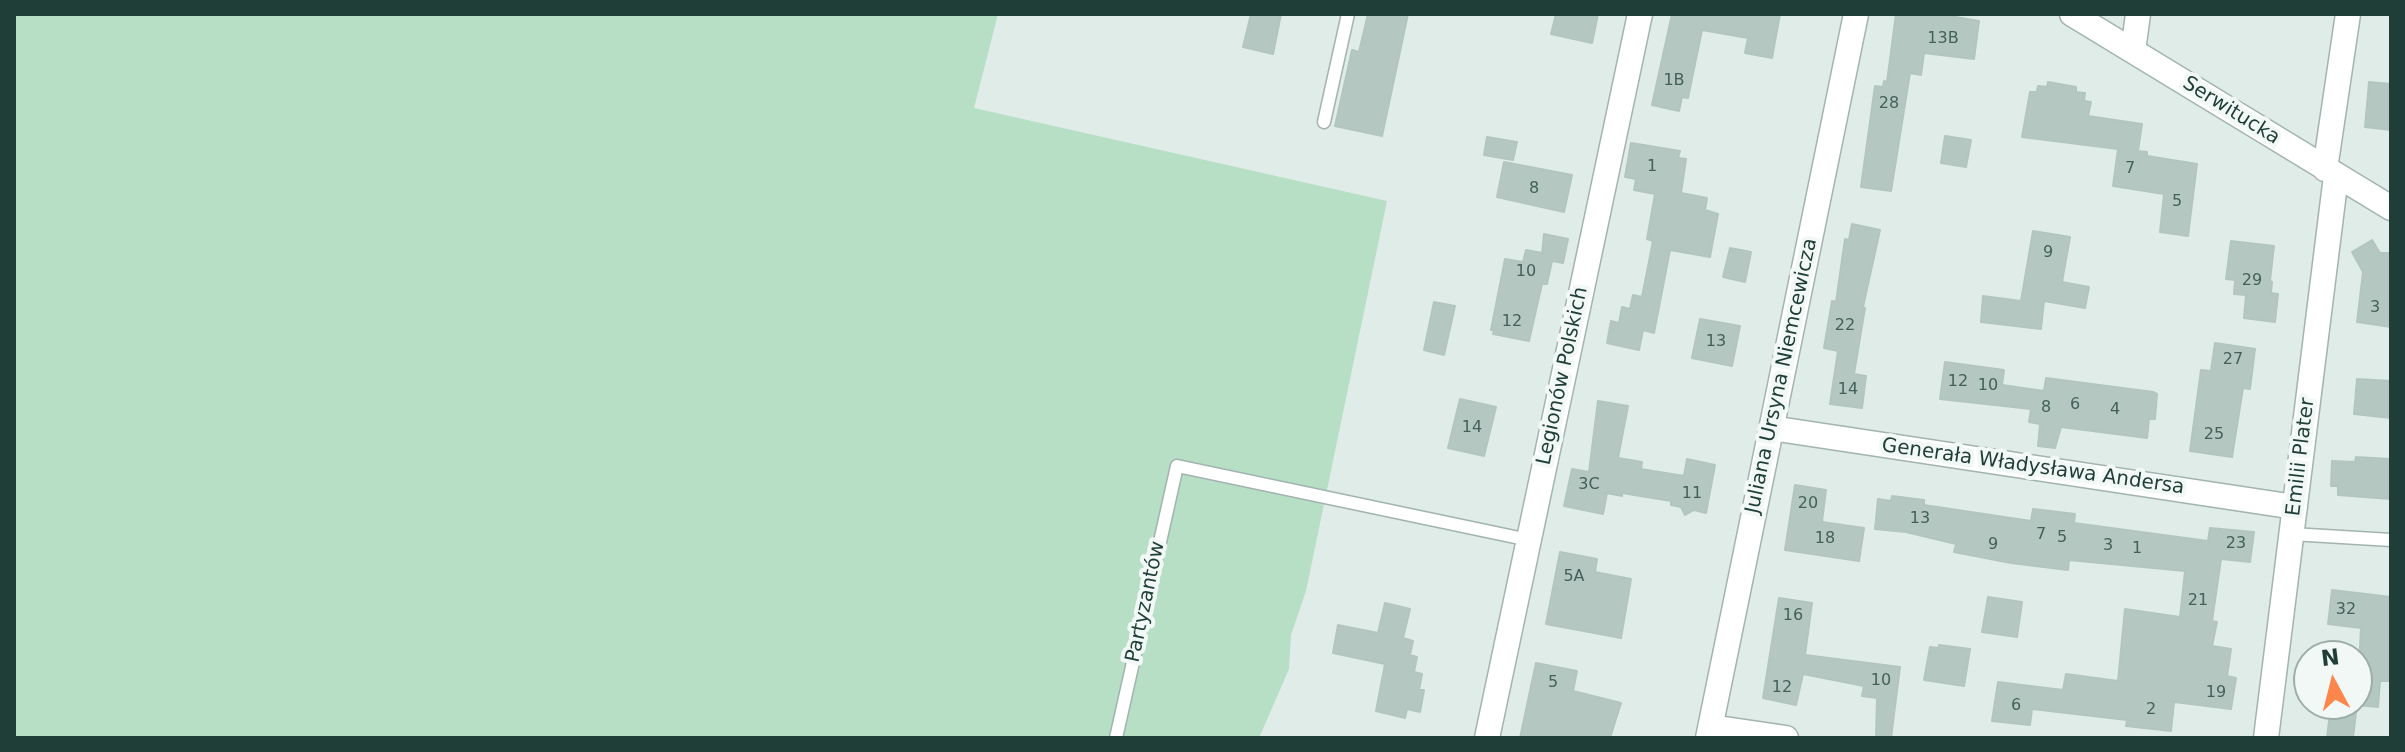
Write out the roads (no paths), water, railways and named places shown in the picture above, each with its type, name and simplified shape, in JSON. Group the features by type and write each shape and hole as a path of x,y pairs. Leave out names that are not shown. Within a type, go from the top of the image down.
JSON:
{"street":[{"name":"Legionów Polskich","path":"1487,738 1640,14"},
{"name":"Juliana Ursyna Niemcewicza","path":"1710,732 1856,14"},
{"name":"Serwitucka","path":"2072,14 2391,208"},
{"path":"2133,51 2138,14"},
{"name":"Emilii Plater","path":"2266,738 2292,534 2348,14"},
{"name":"Generała Władysława Andersa","path":"1771,428 2295,507"},
{"path":"1710,732 1786,738"}],"lane":[{"path":"1324,122 1348,14"},
{"name":"Partyzantów","path":"1116,738 1177,466 1529,540"},
{"path":"2292,534 2391,540"}]}
